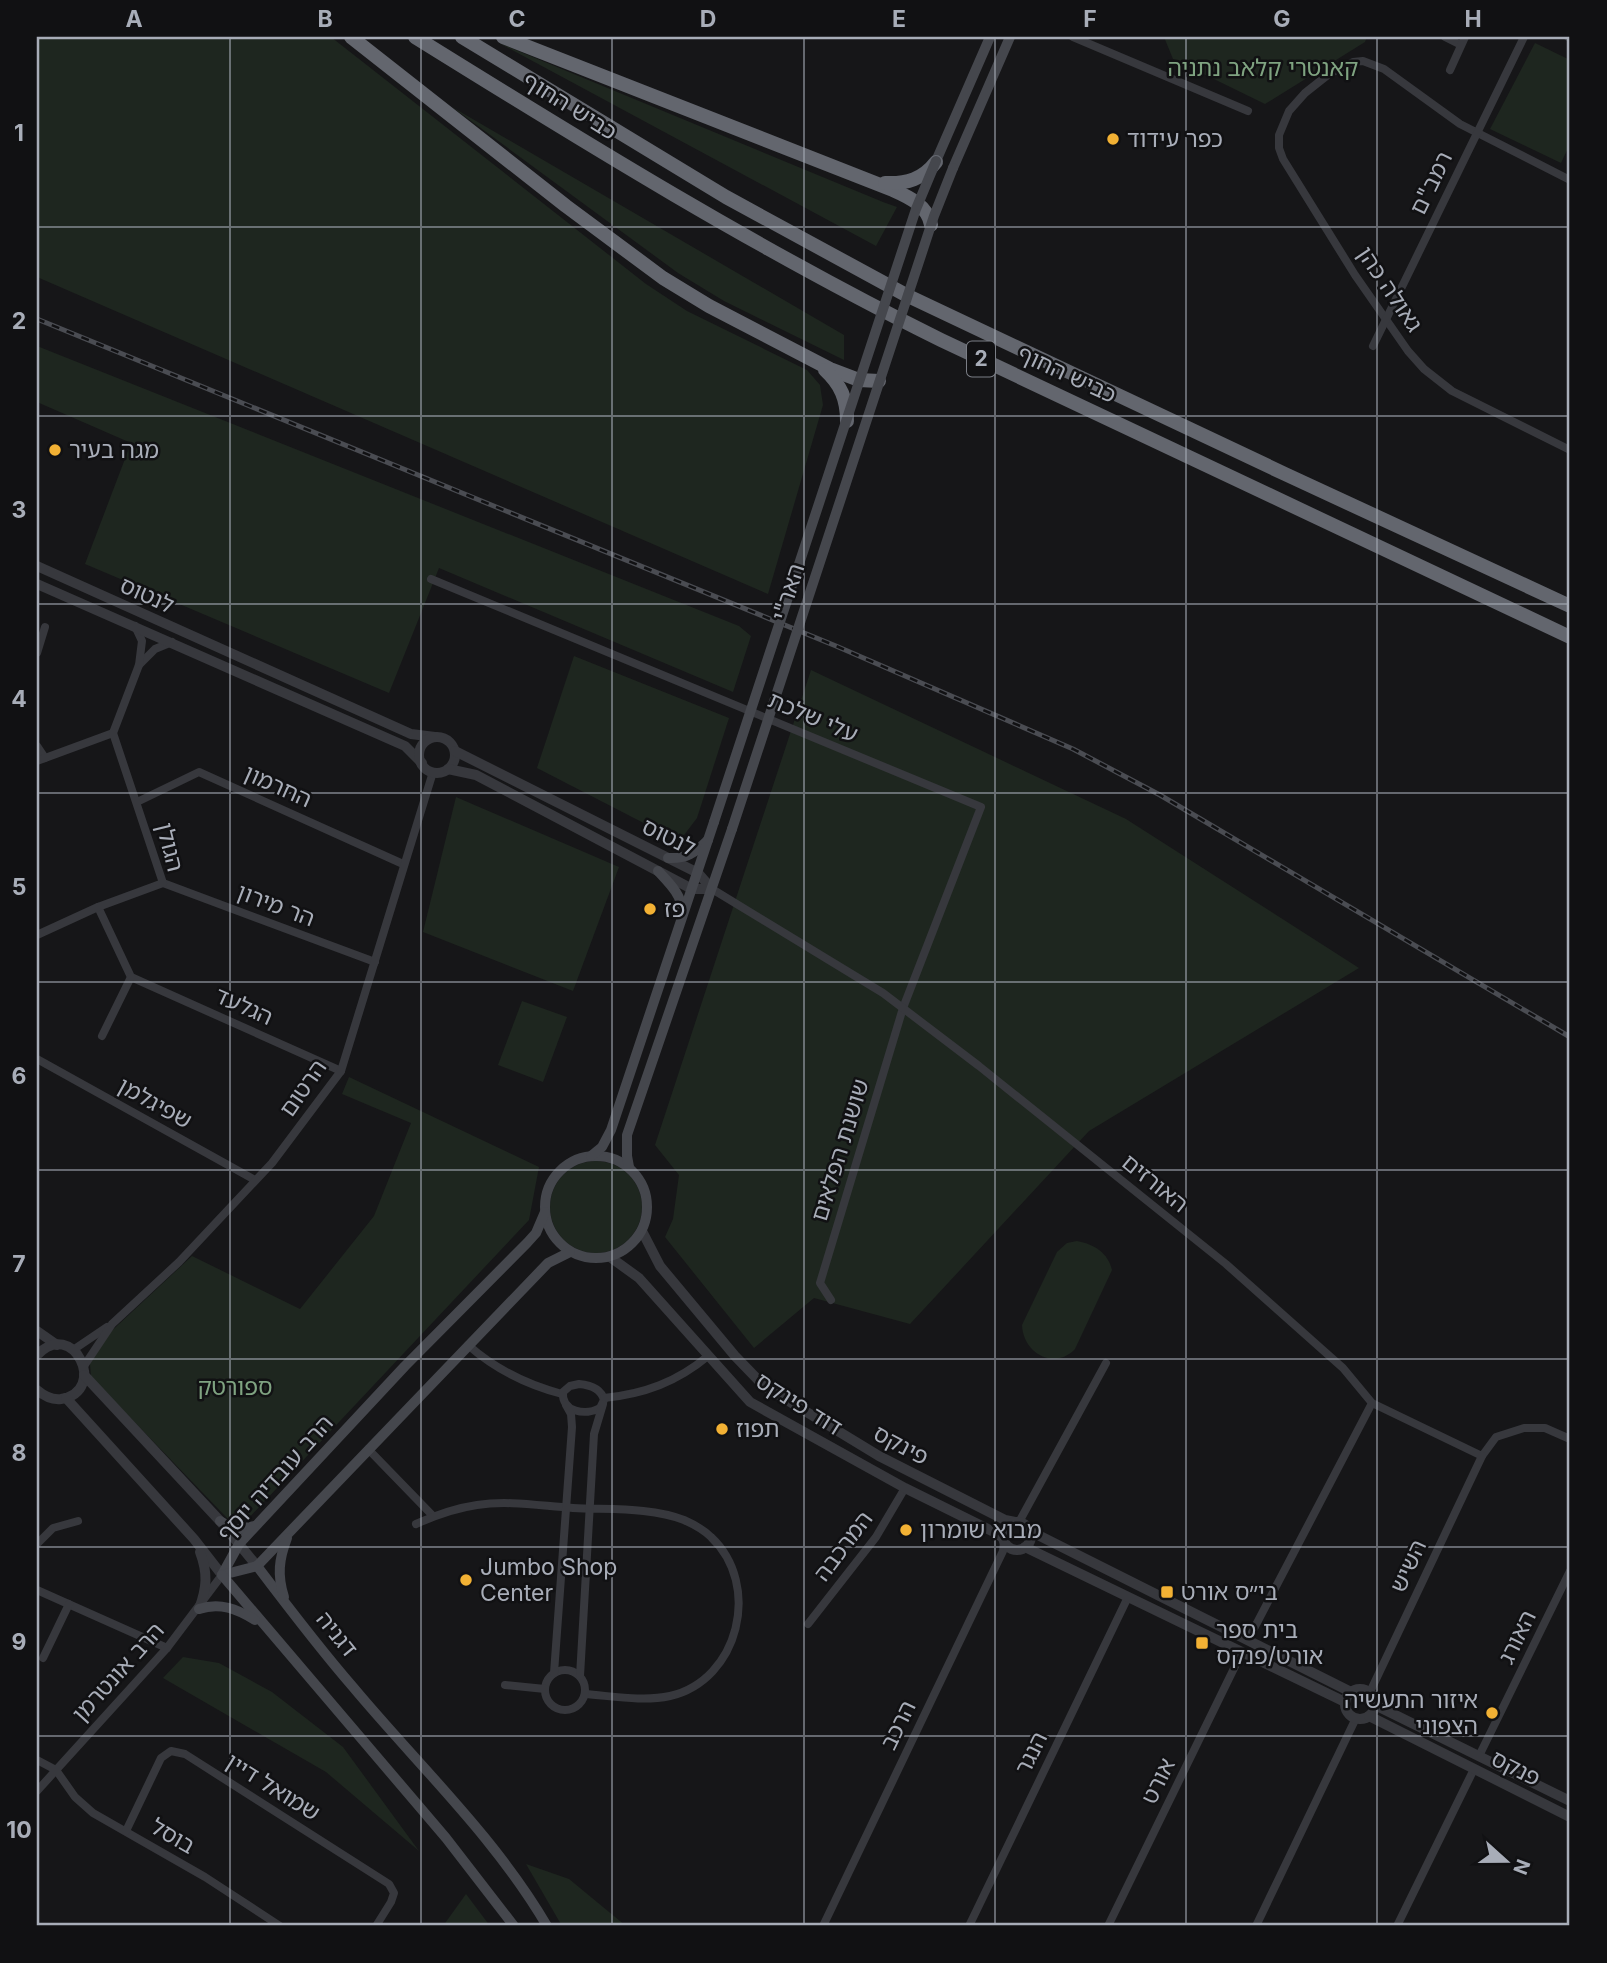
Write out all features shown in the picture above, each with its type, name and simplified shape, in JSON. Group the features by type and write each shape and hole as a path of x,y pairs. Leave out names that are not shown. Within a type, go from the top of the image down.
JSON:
{"highway":[{"path":"351,37 642,263 693,297 835,372 860,380 879,381"},
{"name":"כביש החוף","path":"415,37 671,194 849,293 965,351 1570,636"},
{"name":"כביש החוף","path":"462,37 715,191 906,295 1570,606"},
{"path":"503,37 901,193 928,216 930,225"},
{"path":"863,178 907,182 926,173 936,161"},
{"path":"813,360 833,377 841,389 846,403 847,421"}],"main road":[{"name":"האר\"י","path":"591,1156 602,1147 611,1130 918,205 990,37"},
{"name":"האר\"י","path":"629,1167 627,1135 732,829 930,225 1010,37"},
{"path":"668,858 685,858 709,838"},
{"path":"658,871 675,889 684,915"},
{"path":"591,1156 615,1159 629,1167 640,1179 646,1194 648,1210 642,1231 631,1246 610,1257 586,1258 570,1252 553,1236 545,1212 548,1189 557,1175 568,1164 591,1156"},
{"name":"הרב עובדיה יוסף","path":"222,1575 239,1544 405,1366 527,1243 536,1233 545,1212"},
{"name":"הרב עובדיה יוסף","path":"222,1575 257,1566 548,1263 570,1252"},
{"path":"220,1521 241,1530 257,1525"},
{"path":"288,1606 278,1573 280,1558 291,1530"},
{"name":"דגניה","path":"257,1566 353,1687 469,1817 536,1907 547,1926"},
{"path":"222,1575 446,1838 514,1926"},
{"path":"199,1609 220,1605 242,1612 264,1625"}],"street":[{"path":"1073,37 1248,111"},
{"path":"1445,37 1463,41 1450,70"},
{"name":"רמב\"ם","path":"1373,346 1524,37"},
{"name":"גאולה כהן","path":"1570,180 1447,117 1384,69 1371,63 1353,62 1342,66 1314,86 1289,111 1279,135 1279,148 1283,159 1386,319 1416,360 1442,384 1570,450"},
{"name":"לנטוס","path":"37,566 411,734 435,737"},
{"name":"עלי שלכת","path":"431,579 981,807 902,1008"},
{"name":"לנטוס","path":"37,584 405,746 422,763"},
{"path":"37,746 41,760 113,733 139,665 142,641 135,626"},
{"path":"37,653 45,627"},
{"path":"139,665 155,649 172,642"},
{"name":"הגולן","path":"37,935 99,907 163,883 113,733"},
{"path":"435,737 446,739 455,751 454,761 448,769 433,772 422,763 422,746 435,737"},
{"name":"לנטוס","path":"455,751 698,873 712,889"},
{"name":"לנטוס","path":"448,769 476,775 692,889 712,889"},
{"name":"החרמון","path":"137,802 199,772 403,864"},
{"name":"הרטום","path":"73,1350 112,1324 179,1262 272,1163 341,1071 433,772"},
{"name":"הר מירון","path":"163,883 375,962"},
{"name":"האורזים","path":"712,889 883,993 979,1066 1226,1264 1343,1368 1372,1404 1482,1456"},
{"path":"99,907 131,977 102,1036"},
{"name":"הגלעד","path":"131,977 341,1071"},
{"name":"שושנת הפלאים","path":"831,1300 820,1283 902,1008"},
{"name":"שפיגלמן","path":"37,1059 255,1181"},
{"name":"פינקס","path":"642,1231 660,1266 735,1356 764,1386 879,1456 1005,1520 1017,1522"},
{"name":"דוד פינקס","path":"610,1257 639,1278 750,1402 1003,1539"},
{"name":"הרטום","path":"84,1371 112,1324"},
{"path":"37,1331 57,1345 73,1350"},
{"path":"37,1355 47,1346 57,1345"},
{"path":"468,1345 519,1378 562,1394 572,1425 554,1673"},
{"name":"דגניה","path":"73,1350 84,1371 220,1521 257,1566"},
{"path":"566,1405 574,1410 596,1411 603,1401 661,1386 689,1371 708,1356"},
{"path":"1030,1531 1031,1540 1025,1547 1014,1550 1007,1546 1003,1539 1007,1527 1017,1522 1106,1363"},
{"path":"37,1390 42,1398 66,1398 76,1391 84,1371"},
{"path":"562,1394 570,1386 582,1384 595,1388 603,1401 595,1431 580,1676"},
{"path":"66,1398 194,1539 222,1575"},
{"path":"1248,1640 1372,1404"},
{"path":"1482,1456 1496,1437 1524,1428 1545,1428 1570,1439"},
{"path":"368,1449 433,1517"},
{"name":"השיש","path":"1370,1692 1482,1456"},
{"name":"המרכבה","path":"808,1624 876,1537 905,1488"},
{"path":"416,1524 458,1509 514,1503 650,1513 685,1521 711,1537 729,1559 738,1586 739,1613 733,1640 719,1665 698,1684 670,1696 636,1698 585,1694"},
{"path":"37,1544 52,1528 78,1521"},
{"path":"1017,1522 1030,1531 1351,1692"},
{"path":"194,1539 206,1568 205,1591 199,1609"},
{"name":"הרכב","path":"823,1926 1003,1551 1003,1539"},
{"path":"1025,1547 1345,1702 1348,1712 1356,1718 1368,1716 1375,1705"},
{"name":"האורג","path":"1479,1756 1570,1572"},
{"name":"הרב אונטרמן","path":"37,1791 167,1648 222,1575"},
{"path":"37,1590 167,1648"},
{"name":"הנגר","path":"969,1926 1128,1597"},
{"path":"43,1658 69,1604"},
{"name":"אורט","path":"1108,1926 1242,1652"},
{"path":"569,1670 580,1676 585,1685 585,1694 576,1707 564,1711 550,1704 545,1689 547,1680 554,1673 569,1670"},
{"path":"505,1685 545,1689"},
{"path":"1345,1702 1351,1692 1360,1689 1370,1692 1375,1705 1570,1801"},
{"name":"פנקס","path":"1368,1716 1570,1817"},
{"path":"1255,1926 1356,1718"},
{"name":"שמואל דיין","path":"126,1831 161,1758 171,1751 185,1754 390,1884 394,1893 376,1926"},
{"path":"37,1760 55,1770"},
{"path":"1397,1926 1474,1769"},
{"name":"בוסל","path":"55,1770 75,1797 93,1813 205,1877 280,1926"}],"green space":[{"path":"37,37 331,37 646,284 687,311 807,370 820,385 823,405 768,594 37,277"},
{"name":"קאנטרי קלאב נתניה","path":"1164,37 1367,37 1365,42 1265,104 1173,59"},
{"path":"499,43 883,202 897,207 876,246"},
{"path":"1535,43 1570,60 1570,144 1561,163 1490,129"},
{"path":"452,107 844,335 844,360 724,301 678,273"},
{"path":"37,346 739,626 751,636 733,692 439,568 389,693 85,564 131,443 37,402"},
{"path":"574,656 729,718 697,818 684,835 665,834 537,768"},
{"path":"811,670 1126,819 1359,968 1089,1131 910,1324 814,1298 754,1348 665,1237 673,1219 679,1175 655,1145"},
{"path":"456,797 619,867 573,991 423,932"},
{"path":"522,1001 567,1017 543,1082 498,1065"},
{"name":"ספורטק","path":"349,1077 539,1167 529,1220 245,1522 228,1519 91,1377 89,1352 192,1256 300,1309 374,1216 411,1123 342,1094"},
{"path":"596,1161 614,1165 628,1175 638,1189 642,1207 638,1225 628,1239 614,1249 596,1253 578,1249 564,1239 554,1225 550,1207 554,1189 564,1175 578,1165"},
{"path":"1077,1241 1099,1250 1112,1270 1075,1349 1058,1358 1041,1356 1028,1344 1022,1325 1057,1252 1067,1243"},
{"path":"183,1657 219,1663 272,1692 343,1747 419,1851 326,1772 163,1678"},
{"path":"526,1864 569,1879 626,1926 562,1926"},
{"path":"466,1894 490,1926 443,1926"}],"railway":[{"path":"37,319 836,646 1073,749 1160,795 1570,1037"}],"place":[{"name":"כפר עידוד","path":"1113,139"},
{"name":"מגה בעיר","path":"55,450"},
{"name":"פז","path":"650,909"},
{"name":"תפוז","path":"722,1429"},
{"name":"מבוא שומרון","path":"906,1530"},
{"name":"Jumbo Shop Center","path":"466,1580"},
{"name":"בי״ס אורט","path":"1167,1592"},
{"name":"בית ספר אורט/פנקס","path":"1202,1643"},
{"name":"איזור התעשיה הצפוני","path":"1492,1713"}]}
